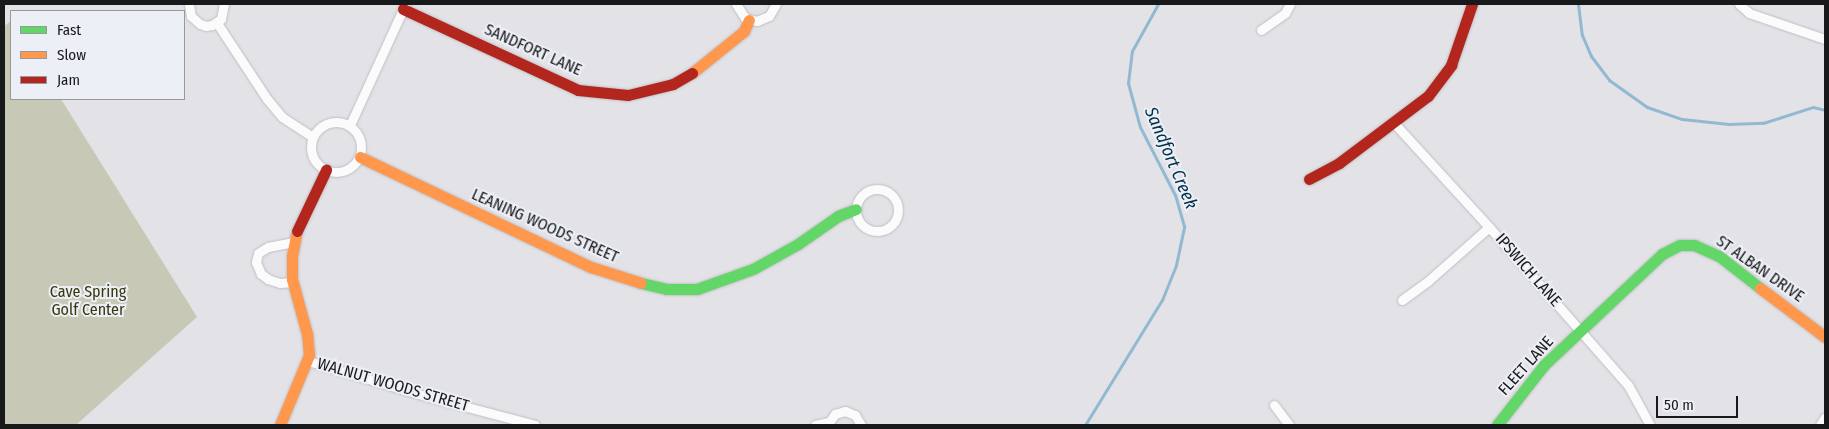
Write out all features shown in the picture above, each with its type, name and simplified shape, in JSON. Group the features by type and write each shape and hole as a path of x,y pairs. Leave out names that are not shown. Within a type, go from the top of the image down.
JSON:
{"street":[{"path":"189,4 189,11 195,21 206,26 217,23 224,13 224,4"},
{"path":"736,4 741,14 749,20 758,21 768,16 776,4"},
{"path":"1261,30 1285,13 1290,4"},
{"path":"1309,178 1339,163 1428,96 1442,80 1462,39 1472,4"},
{"path":"1739,4 1749,13 1825,39"},
{"path":"350,125 404,6"},
{"name":"SANDFORT LANE","path":"404,6 578,90 628,95 673,84 699,69 744,31 749,20"},
{"path":"217,23 267,99 282,117 313,137"},
{"path":"336,122 350,125 359,136 361,143 360,157 356,164 342,172 326,170 315,160 311,145 313,137 322,126 328,123 336,122"},
{"name":"IPSWICH LANE","path":"1394,123 1582,331 1628,385 1650,425"},
{"name":"LEANING WOODS STREET","path":"360,157 591,268 630,281 666,289 697,289 753,269 798,244 838,216 856,209 861,196 874,189 887,191 893,195 898,207 896,220 892,226 880,231 866,228 861,223 856,209"},
{"path":"280,425 308,361 307,334 293,282 292,256 295,235 326,170"},
{"path":"1402,300 1428,281 1489,227"},
{"path":"293,282 280,283 268,279 260,274 256,262 258,253 268,247 294,242"},
{"name":"ST ALBAN DRIVE","path":"1582,331 1662,254 1680,245 1694,245 1719,256 1825,337"},
{"name":"FLEET LANE","path":"1497,425 1544,365 1582,331"},
{"name":"WALNUT WOODS STREET","path":"308,361 418,394 536,425"},
{"path":"1274,405 1289,425"},
{"path":"815,425 828,424 835,414 845,411 855,415 861,425"},
{"path":"1820,425 1825,417"}],"green space":[{"name":"Cave Spring Golf Center","path":"10,22 10,100 62,100 197,317 76,425 4,425 4,26"}],"waterway":[{"name":"Sandfort Creek","path":"1085,425 1162,300 1176,265 1184,226 1175,195 1140,127 1128,83 1132,51 1158,4"},
{"path":"1578,4 1582,35 1591,56 1609,80 1647,107 1682,119 1729,124 1763,123 1813,107 1825,110"}],"traffic: fast":[{"path":"641,283 666,289 697,289 753,269 798,244 838,216 856,209"},
{"path":"1497,425 1544,365 1662,254 1680,245 1694,245 1719,256 1760,288"}],"traffic: slow":[{"path":"692,73 744,31 749,20"},
{"path":"360,157 591,267 641,283"},
{"path":"280,425 309,355 307,334 292,279 292,256 297,231"},
{"path":"1760,288 1825,337"}],"traffic: jam":[{"path":"1309,179 1339,163 1428,96 1451,65 1472,4"},
{"path":"403,9 578,90 628,95 673,84 692,73"},
{"path":"297,231 326,170"}]}
